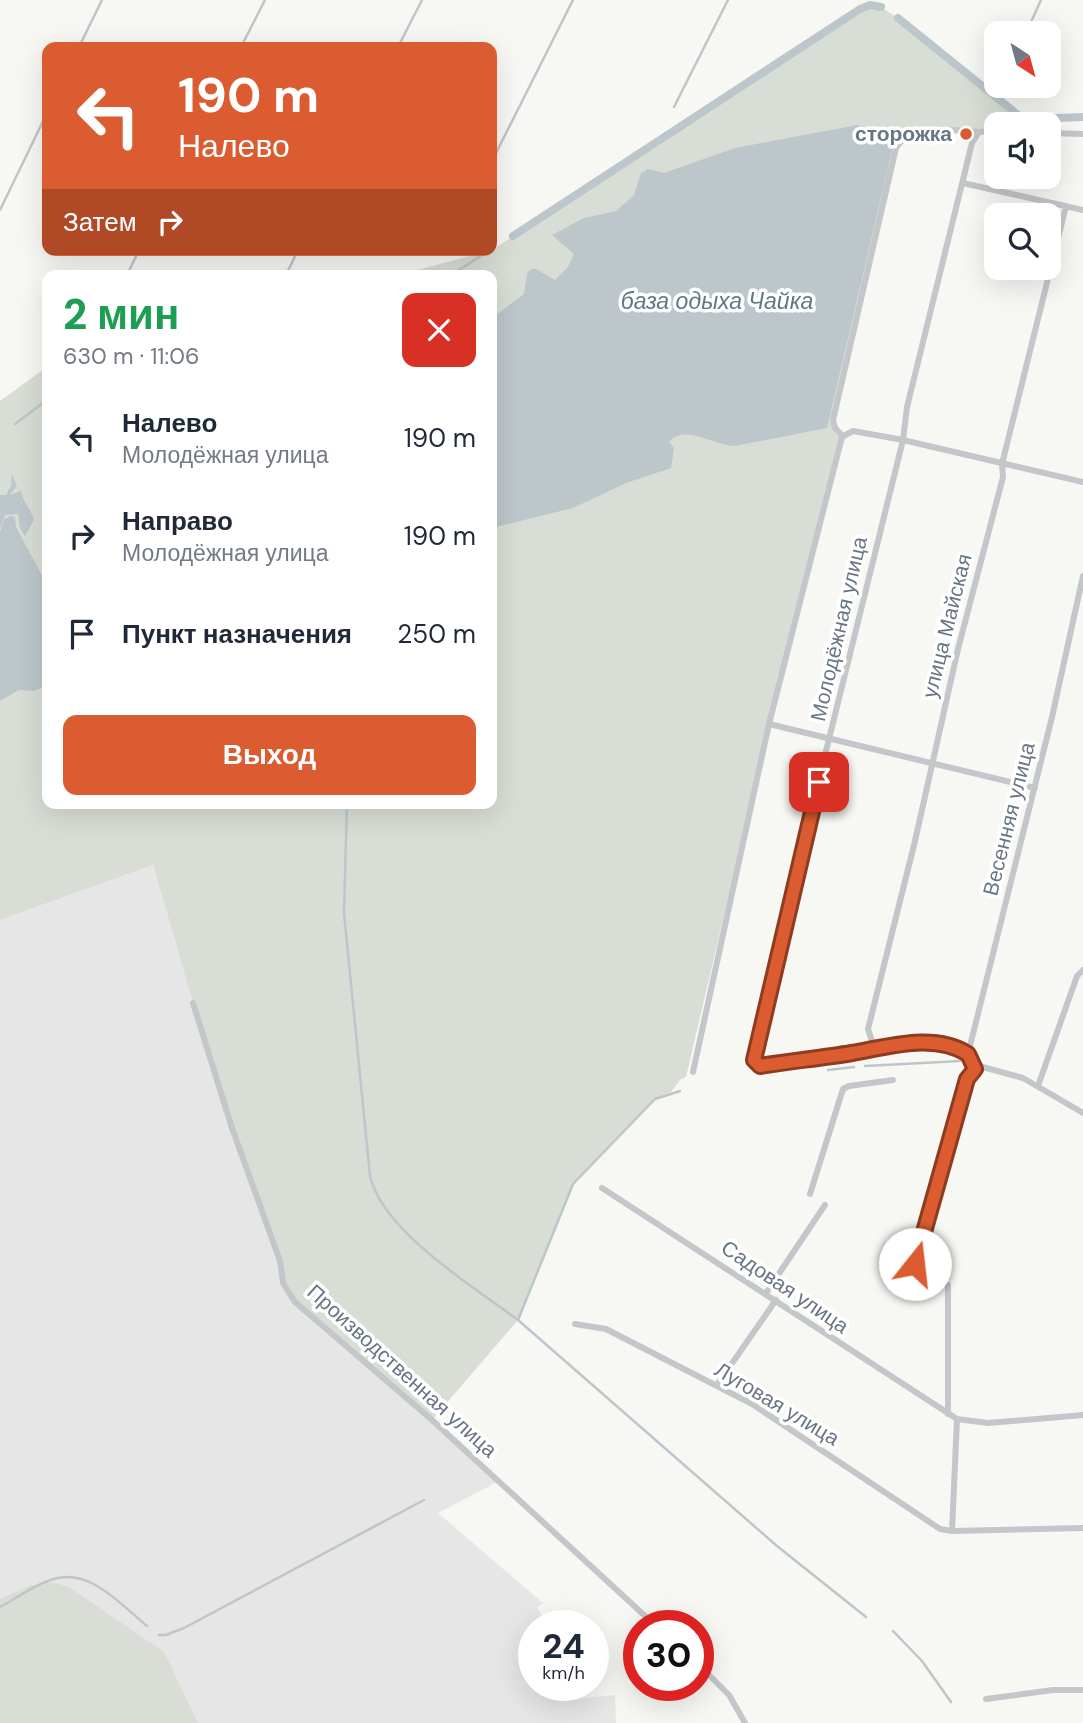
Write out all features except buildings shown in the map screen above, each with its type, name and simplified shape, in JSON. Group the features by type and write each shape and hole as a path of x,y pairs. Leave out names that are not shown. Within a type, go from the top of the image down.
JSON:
{"street":[{"path":"843,436 835,428 833,420 896,148 905,136 918,130 984,132"},
{"name":"Молодёжная улица","path":"968,1054 930,1043 884,1045 851,1053 760,1066 754,1060 802,848 903,440 907,407 972,143 979,132"},
{"path":"1061,133 1083,134"},
{"path":"963,183 1083,210"},
{"name":"улица Майская","path":"884,1045 872,1041 868,1029 958,649 1003,477 1002,464 1066,206"},
{"path":"693,1072 769,724 839,441 853,431 1083,482"},
{"name":"Весенняя улица","path":"968,1054 1035,788 1083,576"},
{"path":"769,724 1035,788"},
{"path":"1038,1086 1077,976 1083,970"},
{"name":"Производственная улица","path":"193,1003 232,1128 280,1262 283,1283 295,1302 432,1420 639,1610"},
{"path":"968,1054 975,1069"},
{"path":"915,1264 967,1079 975,1069 982,1067 1023,1078 1083,1113"},
{"path":"810,1194 842,1089 894,1080"},
{"name":"Садовая улица","path":"602,1188 766,1293 853,1354 957,1419"},
{"path":"766,1293 825,1205"},
{"path":"948,1285 948,1414"},
{"path":"717,1385 776,1300"},
{"name":"Луговая улица","path":"575,1324 607,1329 717,1385 752,1405 940,1529 953,1531"},
{"path":"1083,1415 988,1423 957,1419 953,1531 1083,1528"},
{"path":"714,1680 729,1695 746,1723"},
{"path":"986,1699 1083,1689"}],"shaded area":[{"path":"867,6 879,6 898,18 984,88 984,98 997,98 1014,112 984,112 984,131 918,130 899,143 833,420 843,436 769,724 686,1077 680,1080 671,1092 655,1099 576,1180 518,1320 432,1420 306,1314 283,1283 282,1272 193,1003 153,865 0,920 0,401 42,371 42,809 497,809 497,270 418,270 470,256 497,256 497,247"},
{"path":"153,865 193,1003 282,1272 499,1481 438,1513 543,1603 537,1607 539,1610 518,1610 518,1701 609,1701 609,1696 615,1695 616,1723 198,1723 185,1697 52,1582 31,1585 0,1599 0,920"},
{"path":"52,1582 69,1587 164,1652 198,1723 0,1723 0,1599 31,1585"}],"water":[{"name":"база одыха Чайка","path":"857,125 882,130 892,139 893,146 827,428 735,446 691,435 676,437 669,442 674,448 671,468 626,483 573,508 497,527 497,314 524,294 527,274 531,269 555,280 568,267 574,254 552,235 584,218 616,211 634,195 641,173 648,169 664,173 735,148"},
{"path":"12,474 17,486 9,495 21,491 34,520 25,536 20,528 18,514 5,515 0,528 0,495 6,495 11,486"},
{"path":"15,517 16,527 42,576 42,688 33,691 19,690 0,701 0,532 4,519"}],"waterway":[{"path":"81,42 102,0"},
{"path":"244,42 265,0"},
{"path":"401,42 422,0"},
{"path":"497,151 573,0"},
{"path":"674,107 728,0"},
{"path":"1031,21 1041,0"},
{"path":"513,236 860,9 870,5 881,7"},
{"path":"898,18 1018,115 1031,119 1083,117"},
{"path":"0,210 42,123"},
{"path":"129,270 136,256"},
{"path":"288,270 295,256"},
{"path":"459,270 481,256"},
{"path":"15,424 42,404"},
{"path":"347,809 344,913 370,1176 378,1197 392,1217 432,1257 518,1320 573,1184 655,1099 680,1091"},
{"path":"865,1066 960,1061"},
{"path":"828,1070 854,1067"},
{"path":"518,1320 777,1546 866,1617"},
{"path":"159,1635 184,1628 424,1500"},
{"path":"0,1607 40,1584 67,1577 80,1579 104,1590 147,1626"},
{"path":"893,1631 922,1661 951,1702"}],"place":[{"name":"сторожка","path":"966,134"}],"route":[{"path":"819,782 754,1060 760,1066 851,1053 884,1045 916,1043 947,1046 968,1054 975,1069 968,1075 915,1264"}]}
